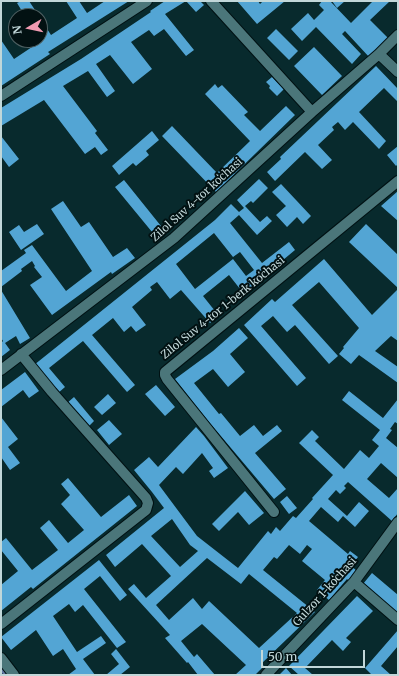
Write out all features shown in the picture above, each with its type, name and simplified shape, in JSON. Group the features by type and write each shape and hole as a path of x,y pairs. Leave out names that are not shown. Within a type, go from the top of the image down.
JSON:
{"street":[{"path":"1,96 147,1"},
{"path":"211,1 312,112"},
{"name":"Zilol Suv 4-tor koʻchasi","path":"1,370 174,238 312,112 379,54 398,35"},
{"path":"379,54 398,72"},
{"name":"Zilol Suv 4-tor 1-berk koʻchasi","path":"274,512 167,379 165,372 398,181"},
{"path":"1,624 146,510 148,503 146,498 52,392 21,354"},
{"name":"Gulzor 1-koʻchasi","path":"266,675 354,582 398,522"},
{"path":"354,582 398,620"},
{"path":"1,658 14,675"}],"building":[{"path":"21,1 29,1 34,8 20,8 17,3"},
{"path":"66,1 79,1 87,13 105,1 129,1 48,52 50,54 1,86 1,40 14,59 30,48 48,48 48,30 51,35 77,18"},
{"path":"165,1 186,1 165,14 194,50 186,56 164,29 154,36 149,30 131,42 152,69 133,84 110,55 96,64 115,91 107,97 88,71 63,86 97,131 95,133 108,150 101,155 95,147 85,154 44,100 1,126 1,108 81,59"},
{"path":"186,1 200,1 204,5 196,12"},
{"path":"237,1 258,1 260,4 263,1 285,1 257,24"},
{"path":"322,1 330,1 351,23 373,1 390,1 370,20 389,39 370,58 345,31 342,34 361,54 352,64 316,27 302,41 291,29 308,13 314,20 324,10 319,5"},
{"path":"332,1 345,1 337,8"},
{"path":"276,29 298,51 289,60 267,38"},
{"path":"314,47 342,76 322,95 294,66"},
{"path":"376,66 398,89 398,102 384,88 359,112 386,141 379,149 353,122 345,130 338,122 332,127 334,130 318,145 332,160 322,169 305,152 275,181 267,172 281,159 280,157"},
{"path":"272,77 284,89 277,96 269,88 270,86 266,82"},
{"path":"215,84 218,88 222,85 248,112 244,115 260,131 286,106 295,115 216,192 162,136 172,126 217,173 250,141 205,94"},
{"path":"152,131 159,140 146,151 149,155 136,166 133,163 119,175 112,166"},
{"path":"1,136 19,159 9,167 1,156"},
{"path":"398,146 398,164 396,166 387,155"},
{"path":"259,179 268,188 253,203 251,201 245,206 260,222 267,216 272,221 257,235 239,215 230,223 262,263 289,242 295,250 283,260 284,262 244,294 229,275 203,296 219,316 210,323 181,290 170,299 157,282 150,287 152,290 132,307 146,325 136,332 131,326 124,332 113,318 92,335 135,385 127,392 83,341 49,368 65,387 57,394 34,365 215,220 231,204 239,212 244,208 237,200","holes":["214,233 233,257 240,252 254,270 246,276 233,259 195,289 176,264"]},
{"path":"124,180 165,231 157,238 115,187"},
{"path":"281,184 311,216 303,224 297,217 287,227 276,215 286,206 272,192"},
{"path":"398,191 398,221 381,206"},
{"path":"63,201 81,227 89,222 113,257 127,248 135,258 112,274 111,272 52,315 30,285 42,277 34,267 35,266 32,261 21,269 22,271 1,287 1,271 26,253 24,250 32,245 66,291 92,271 51,209"},
{"path":"37,224 44,234 21,250 9,232 19,225 24,232"},
{"path":"366,224 398,255 398,288 349,242"},
{"path":"324,259 372,315 398,289 398,341 391,336 375,351 398,367 398,383 359,355 351,364 339,354 359,328 319,282 292,305 338,356 329,364 295,325 287,332 273,316 261,326 306,378 297,386 244,325 272,299 275,302"},
{"path":"1,290 30,338 20,344 16,336 5,343 10,350 1,357 1,343 3,341 1,338"},
{"path":"239,328 248,338 230,354 245,372 228,387 213,369 194,383 219,414 221,413 240,436 254,425 263,436 277,425 282,431 255,453 286,489 274,499 175,379 213,351"},
{"path":"25,372 39,391 29,398 23,390 1,407 1,390"},
{"path":"156,385 175,407 165,416 145,394"},
{"path":"349,391 383,418 398,399 398,424 395,422 390,429 392,430 386,438 398,448 398,478 381,463 367,479 389,498 398,488 398,513 392,521 348,482 344,486 346,488 340,494 336,490 328,499 347,516 359,502 369,511 355,527 343,516 338,522 321,507 309,521 348,554 350,551 358,557 351,566 357,571 349,581 347,579 329,600 317,590 325,580 302,561 312,549 307,545 300,554 289,545 277,559 274,557 263,570 315,612 261,664 264,666 255,675 235,675 246,665 202,624 181,641 194,657 197,654 215,675 198,675 165,638 170,635 128,589 134,584 146,598 171,576 142,544 115,567 106,555 164,508 134,470 149,457 158,467 196,427 228,468 214,478 209,471 213,468 202,453 183,474 176,467 159,485 197,536 238,568 268,531 271,534 276,527 280,531 293,516 296,518 333,475 299,443 312,430 319,437 315,441 344,469 360,450 369,458 379,446 372,440 380,430 342,400","holes":["172,519 190,545 198,551 180,567 151,536","207,558 241,584 249,574 297,613 259,648 209,601 202,609 193,598 169,620 156,605"]},
{"path":"108,394 116,403 102,415 94,407"},
{"path":"74,397 94,421 87,428 66,404"},
{"path":"1,417 18,439 8,447 20,463 10,470 1,457"},
{"path":"109,420 122,434 109,445 97,430"},
{"path":"68,478 101,517 129,495 137,506 33,589 31,587 1,611 1,585 18,571 1,550 1,542 6,538 32,570 58,550 40,528 49,520 68,543 84,530 61,504 70,495 61,484"},
{"path":"245,491 264,513 249,525 238,512 219,531 212,524"},
{"path":"287,496 297,508 289,514 280,502"},
{"path":"99,560 127,595 120,601 100,576 84,589 126,642 117,648 83,605 75,612 69,604 53,616 77,652 101,636 106,643 83,659 95,675 68,675 76,669 63,649 53,656 36,630 11,650 1,637"},
{"path":"372,573 398,595 398,614 363,584"},
{"path":"357,596 373,611 346,638 351,642 343,651 332,640 305,668 313,675 299,675 289,666"},
{"path":"398,630 398,646 381,666 391,675 372,675 365,668"},
{"path":"116,649 130,667 120,675 106,675 119,664 111,654"},
{"path":"286,668 292,675 279,675"}],"waterway":[{"path":"1,668 6,675"}]}
